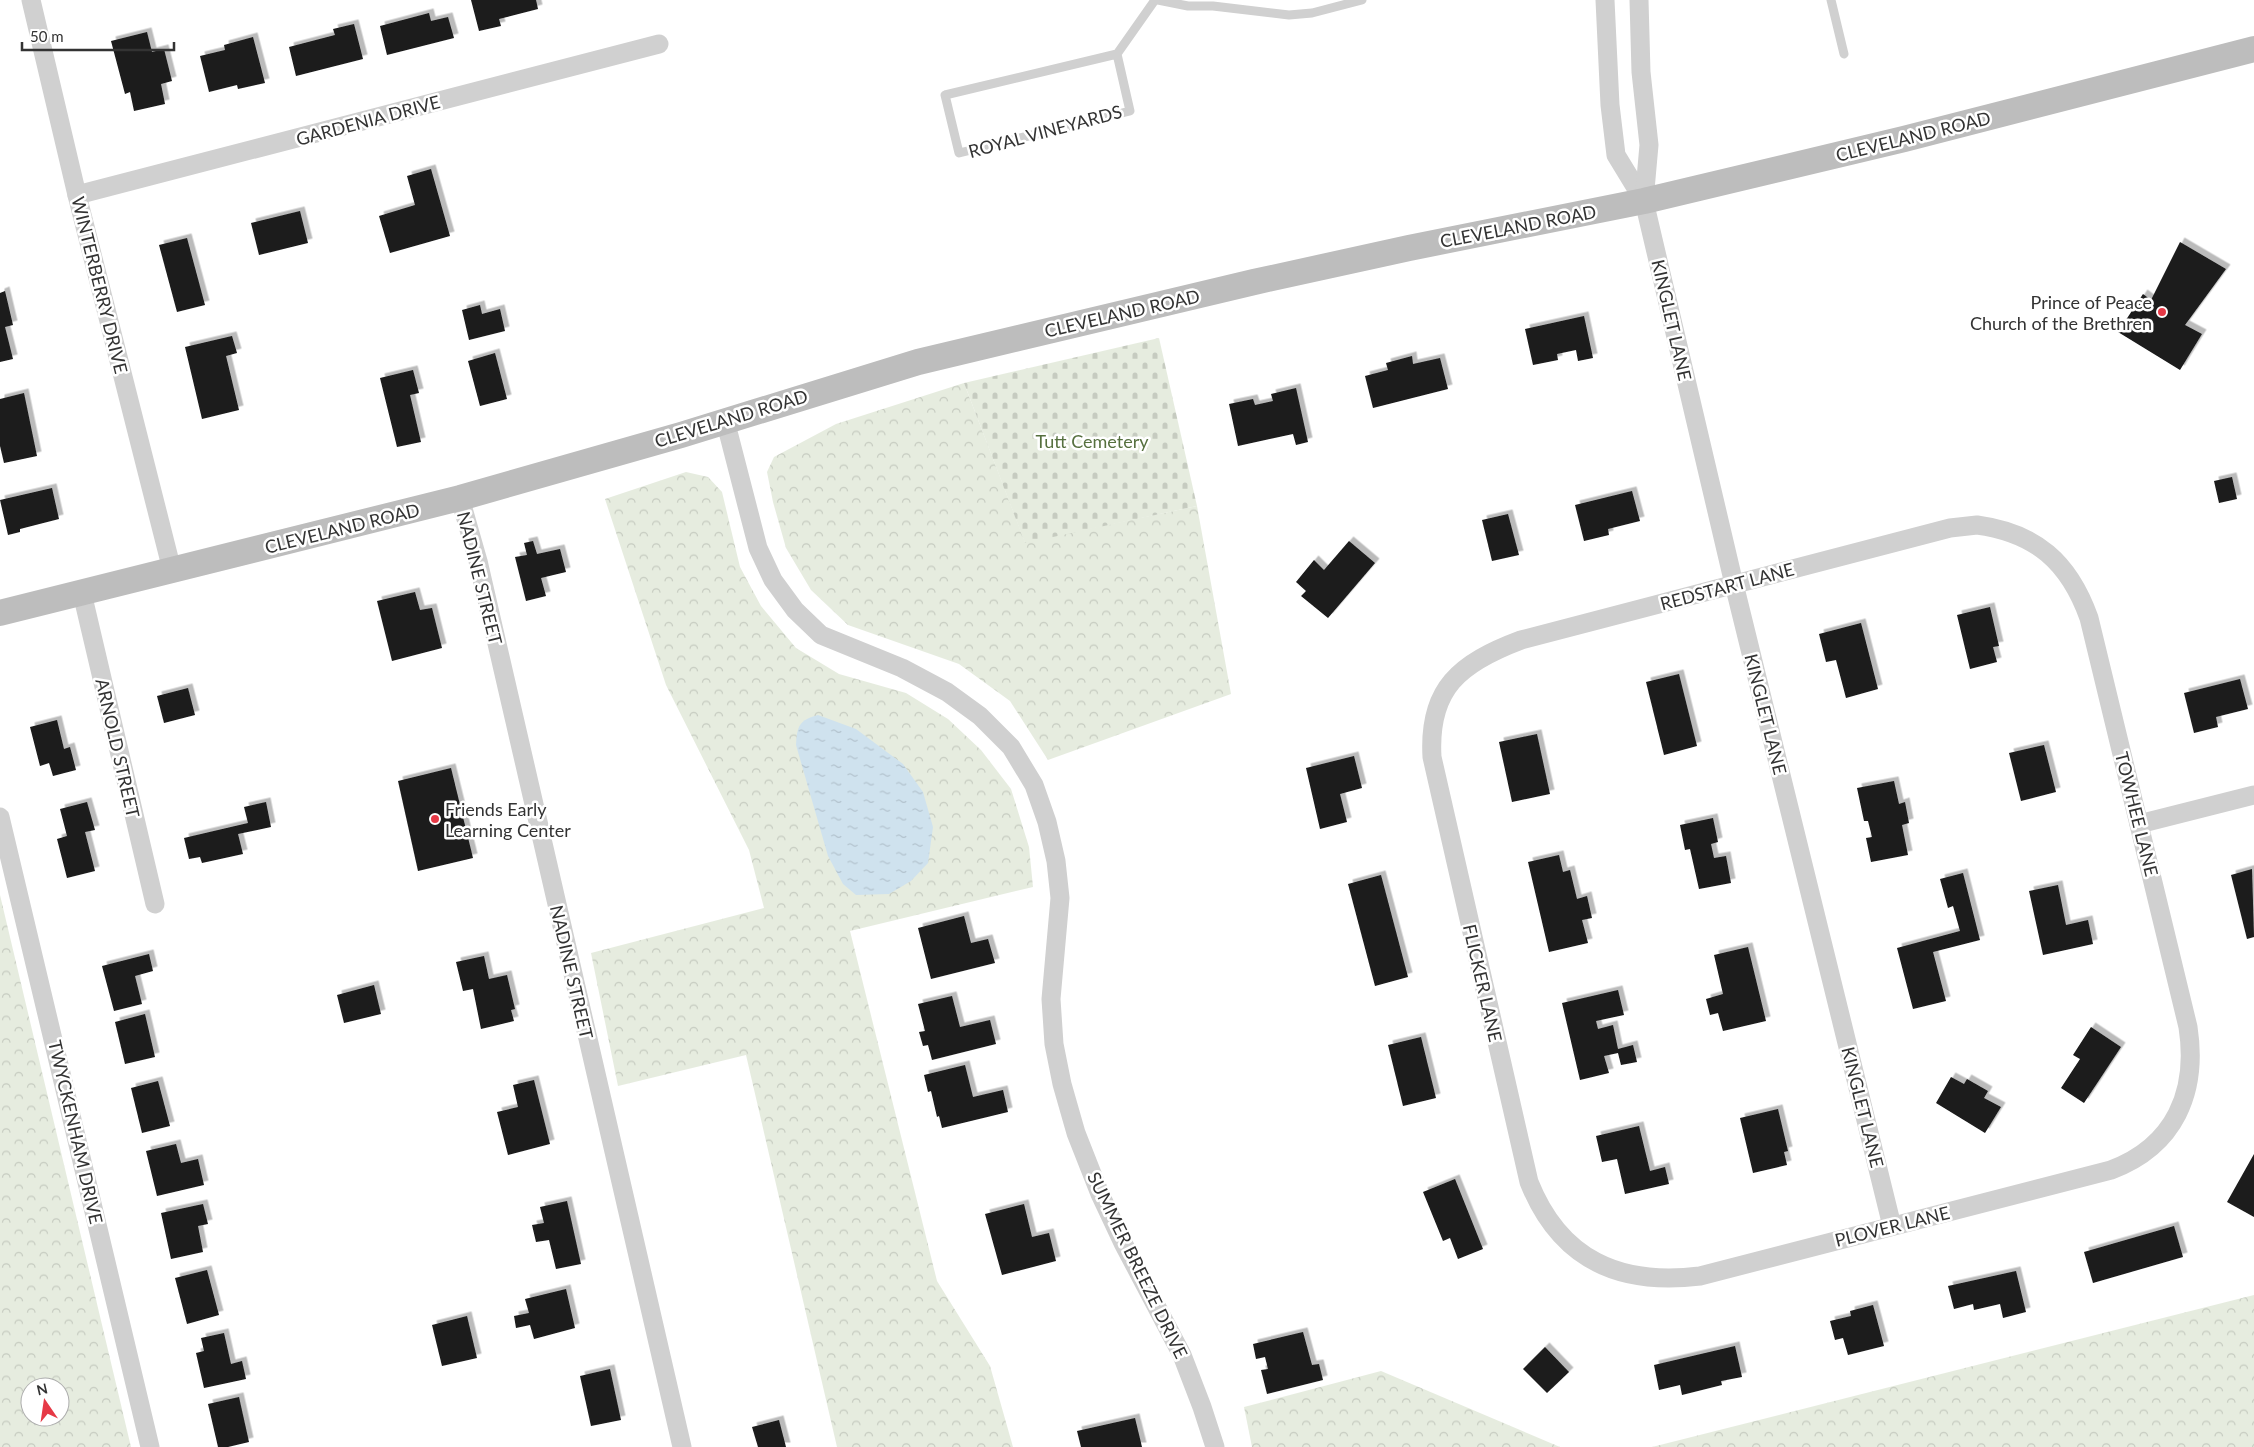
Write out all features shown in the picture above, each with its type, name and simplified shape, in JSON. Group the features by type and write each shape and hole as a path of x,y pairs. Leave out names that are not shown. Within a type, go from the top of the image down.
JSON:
{"main road":[{"name":"CLEVELAND ROAD","path":"0,613 460,498 918,362 1081,322 1409,248 1644,201 1904,139 2254,49"}],"street":[{"name":"WINTERBERRY DRIVE","path":"31,0 77,195 172,570"},
{"path":"1605,0 1610,105 1616,155 1644,201"},
{"path":"1639,0 1641,72 1649,146 1644,201"},
{"name":"GARDENIA DRIVE","path":"77,195 659,44"},
{"name":"KINGLET LANE","path":"1644,201 1734,584 1892,1226"},
{"name":"SUMMER BREEZE DRIVE","path":"725,420 758,548 773,580 795,610 821,635 902,668 947,692 961,702 980,716 1011,747 1034,785 1047,822 1056,861 1060,898 1051,999 1054,1044 1062,1084 1076,1133 1100,1194 1123,1243 1182,1356 1215,1447"},
{"name":"NADINE STREET","path":"460,498 478,561 682,1447"},
{"name":"REDSTART LANE","path":"1447,688 1472,664 1494,650 1520,640 1950,528 1977,525 2000,528 2021,536"},
{"name":"TOWHEE LANE","path":"2021,536 2041,547 2058,563 2074,583 2089,618 2188,1027 2191,1047 2191,1069 2188,1084 2176,1117"},
{"name":"ARNOLD STREET","path":"82,593 155,904"},
{"name":"FLICKER LANE","path":"1447,688 1437,705 1432,723 1432,757 1529,1182 1546,1218 1560,1236 1590,1259"},
{"path":"2139,824 2254,795"},
{"name":"TWYCKENHAM DRIVE","path":"0,817 150,1447"},
{"name":"PLOVER LANE","path":"1590,1259 1622,1272 1648,1278 1672,1279 1700,1276 2117,1168 2145,1153 2163,1136 2176,1117"}],"lane":[{"path":"1117,54 1156,0 1188,6 1213,6 1289,15 1312,13 1362,0"},
{"path":"1831,0 1844,54"},
{"name":"ROYAL VINEYARDS","path":"1117,54 1130,110 959,153 946,95 1117,54"}],"green space":[{"name":"Tutt Cemetery","path":"1159,338 1197,506 1025,543 964,383"},
{"path":"964,383 1025,542 1197,506 1231,694 1048,760 1010,701 959,664 848,625 811,590 786,548 773,502 767,472 774,457 836,424"},
{"path":"686,472 708,477 722,492 740,567 761,606 796,648 839,674 906,693 948,719 981,750 1011,789 1029,847 1033,887 850,931 937,1281 990,1366 1013,1447 837,1447 746,1055 618,1086 591,953 764,908 749,850 666,685 605,499"},
{"path":"0,895 131,1447 0,1447"},
{"path":"2254,1295 2254,1447 1652,1447"},
{"path":"1381,1371 1560,1447 1252,1447 1244,1407"}],"water":[{"path":"818,715 856,729 903,764 923,792 933,827 928,863 911,881 889,894 856,895 843,884 828,856 796,745 800,725 807,719"}],"building":[{"path":"471,0 536,0 538,9 499,19 501,26 479,31"},
{"path":"429,13 431,21 448,17 454,38 387,55 380,26"},
{"path":"354,24 363,59 296,76 289,47 335,35 333,29"},
{"path":"147,32 152,52 164,49 172,81 161,84 165,104 134,111 130,92 125,94 111,41"},
{"path":"253,37 265,83 238,89 237,85 209,92 200,56 225,50 224,45"},
{"path":"431,169 450,236 390,253 379,216 415,205 407,176"},
{"path":"300,211 308,243 259,255 251,223"},
{"path":"187,238 205,305 177,312 159,245"},
{"name":"Prince of Peace Church of the Brethren","path":"2180,242 2226,269 2185,325 2202,334 2180,370 2118,332 2143,294 2151,300"},
{"path":"5,291 13,325 5,327 13,359 0,362 0,293"},
{"path":"480,305 482,314 500,309 505,331 469,340 462,310"},
{"path":"1584,316 1593,358 1578,361 1576,350 1557,354 1558,360 1533,365 1525,329"},
{"path":"232,336 237,353 226,356 239,410 202,419 185,347"},
{"path":"495,353 507,399 480,406 468,361"},
{"path":"1412,356 1413,364 1440,358 1448,389 1373,408 1365,376 1388,370 1386,363"},
{"path":"413,370 419,393 410,395 421,442 397,447 380,378"},
{"path":"1296,388 1308,442 1296,445 1293,434 1238,446 1229,404 1253,399 1255,405 1273,401 1271,394"},
{"path":"24,393 37,456 4,463 0,446 0,399"},
{"path":"2232,477 2237,499 2219,503 2214,481"},
{"path":"52,488 59,519 20,529 20,532 8,535 0,500"},
{"path":"1632,491 1640,521 1608,529 1609,535 1584,541 1575,505"},
{"path":"1508,514 1519,555 1492,561 1482,520"},
{"path":"533,541 537,554 560,549 566,572 541,578 546,596 526,601 515,557 527,555 524,543"},
{"path":"1349,541 1375,563 1328,618 1301,596 1306,591 1296,582 1314,560 1324,570"},
{"path":"415,592 420,610 432,608 442,648 392,661 377,601"},
{"path":"1990,607 1999,646 1993,647 1997,662 1970,669 1957,615"},
{"path":"1861,623 1878,689 1846,698 1836,660 1826,662 1819,634"},
{"path":"1679,674 1697,746 1664,755 1646,682"},
{"path":"2240,679 2248,709 2216,717 2218,727 2194,733 2184,693"},
{"path":"188,688 195,715 164,723 157,696"},
{"path":"57,720 64,749 70,747 76,770 53,776 49,763 40,766 30,727"},
{"path":"1537,734 1550,794 1512,802 1499,742"},
{"path":"2044,745 2056,792 2021,801 2009,753"},
{"path":"1354,756 1362,788 1340,794 1347,822 1320,829 1306,768"},
{"name":"Friends Early Learning Center","path":"451,768 473,858 418,871 398,781"},
{"path":"1894,781 1899,804 1905,802 1909,823 1902,825 1908,855 1871,862 1866,838 1872,837 1868,821 1864,821 1857,788"},
{"path":"87,802 95,830 85,832 95,871 67,878 57,839 67,836 60,809"},
{"path":"266,802 271,827 238,834 243,854 202,863 200,857 189,859 184,838 248,823 244,807"},
{"path":"1713,818 1718,842 1711,844 1714,858 1726,856 1731,883 1699,889 1690,849 1685,850 1680,825"},
{"path":"1559,855 1563,872 1570,870 1577,899 1587,896 1592,918 1582,920 1588,943 1549,952 1528,862"},
{"path":"2252,869 2254,937 2247,939 2231,875"},
{"path":"1963,873 1980,940 1933,952 1946,1001 1913,1009 1897,948 1960,931 1953,906 1948,908 1940,879"},
{"path":"1381,875 1408,977 1375,986 1348,884"},
{"path":"2058,885 2066,925 2088,920 2093,944 2043,955 2029,891"},
{"path":"964,916 971,943 988,939 995,963 931,979 918,928"},
{"path":"1748,947 1766,1021 1723,1031 1718,1013 1710,1015 1706,999 1723,994 1714,955"},
{"path":"149,954 153,971 135,976 142,1004 114,1011 102,966"},
{"path":"484,956 489,979 507,975 515,1009 511,1010 514,1021 481,1029 473,989 463,991 456,962"},
{"path":"374,985 381,1014 344,1023 337,995"},
{"path":"1618,990 1624,1015 1596,1021 1598,1029 1613,1025 1618,1049 1633,1045 1637,1062 1621,1065 1618,1053 1604,1056 1609,1073 1580,1080 1562,1003"},
{"path":"952,996 960,1027 990,1020 996,1044 932,1060 928,1045 923,1046 919,1032 925,1031 918,1004"},
{"path":"145,1014 155,1057 125,1064 115,1022"},
{"path":"2091,1027 2121,1047 2084,1103 2061,1088 2080,1059 2073,1055"},
{"path":"1421,1037 1436,1098 1403,1106 1388,1045"},
{"path":"965,1065 973,1097 1003,1090 1008,1112 942,1128 939,1116 937,1117 931,1091 928,1092 924,1075"},
{"path":"1951,1077 1964,1084 1967,1079 1988,1091 1984,1098 2001,1107 1985,1133 1936,1103"},
{"path":"534,1080 550,1144 508,1155 497,1112 518,1107 513,1085"},
{"path":"158,1081 170,1126 142,1133 131,1088"},
{"path":"1778,1109 1788,1151 1784,1152 1787,1165 1753,1173 1740,1118"},
{"path":"1639,1126 1650,1171 1665,1167 1669,1184 1625,1194 1617,1159 1602,1162 1596,1136"},
{"path":"176,1144 181,1163 198,1159 204,1185 157,1196 146,1151"},
{"path":"2254,1154 2254,1217 2227,1202"},
{"path":"1455,1179 1483,1249 1458,1259 1450,1238 1443,1241 1423,1192"},
{"path":"567,1201 581,1264 556,1269 549,1240 536,1242 532,1225 544,1223 540,1207"},
{"path":"203,1204 208,1224 198,1226 203,1252 171,1259 161,1213"},
{"path":"1024,1204 1032,1237 1049,1233 1056,1261 1002,1275 985,1214"},
{"path":"2174,1226 2183,1257 2093,1283 2084,1252"},
{"path":"207,1270 219,1315 187,1324 175,1278"},
{"path":"2016,1271 2026,1312 2003,1318 2000,1304 1974,1310 1973,1304 1954,1309 1948,1286"},
{"path":"566,1289 575,1328 534,1339 530,1325 516,1328 514,1316 529,1313 525,1299"},
{"path":"1873,1305 1884,1346 1848,1355 1843,1338 1835,1340 1830,1321 1851,1316 1850,1311"},
{"path":"467,1316 477,1358 442,1366 432,1325"},
{"path":"1303,1332 1312,1365 1319,1364 1323,1380 1267,1394 1261,1370 1268,1369 1265,1357 1256,1359 1253,1344"},
{"path":"224,1333 231,1364 242,1361 246,1379 204,1388 196,1353 204,1351 201,1338"},
{"path":"1735,1346 1742,1377 1721,1381 1722,1385 1682,1395 1680,1385 1659,1390 1654,1365"},
{"path":"1545,1347 1569,1372 1547,1393 1523,1369"},
{"path":"610,1369 621,1420 591,1426 580,1376"},
{"path":"239,1397 249,1442 228,1447 218,1447 208,1404"},
{"path":"1135,1418 1142,1447 1081,1447 1077,1431"},
{"path":"779,1420 786,1447 758,1447 752,1427"}],"place":[{"name":"Prince of Peace Church of the Brethren","path":"2162,312"},
{"name":"Friends Early Learning Center","path":"435,819"}]}
